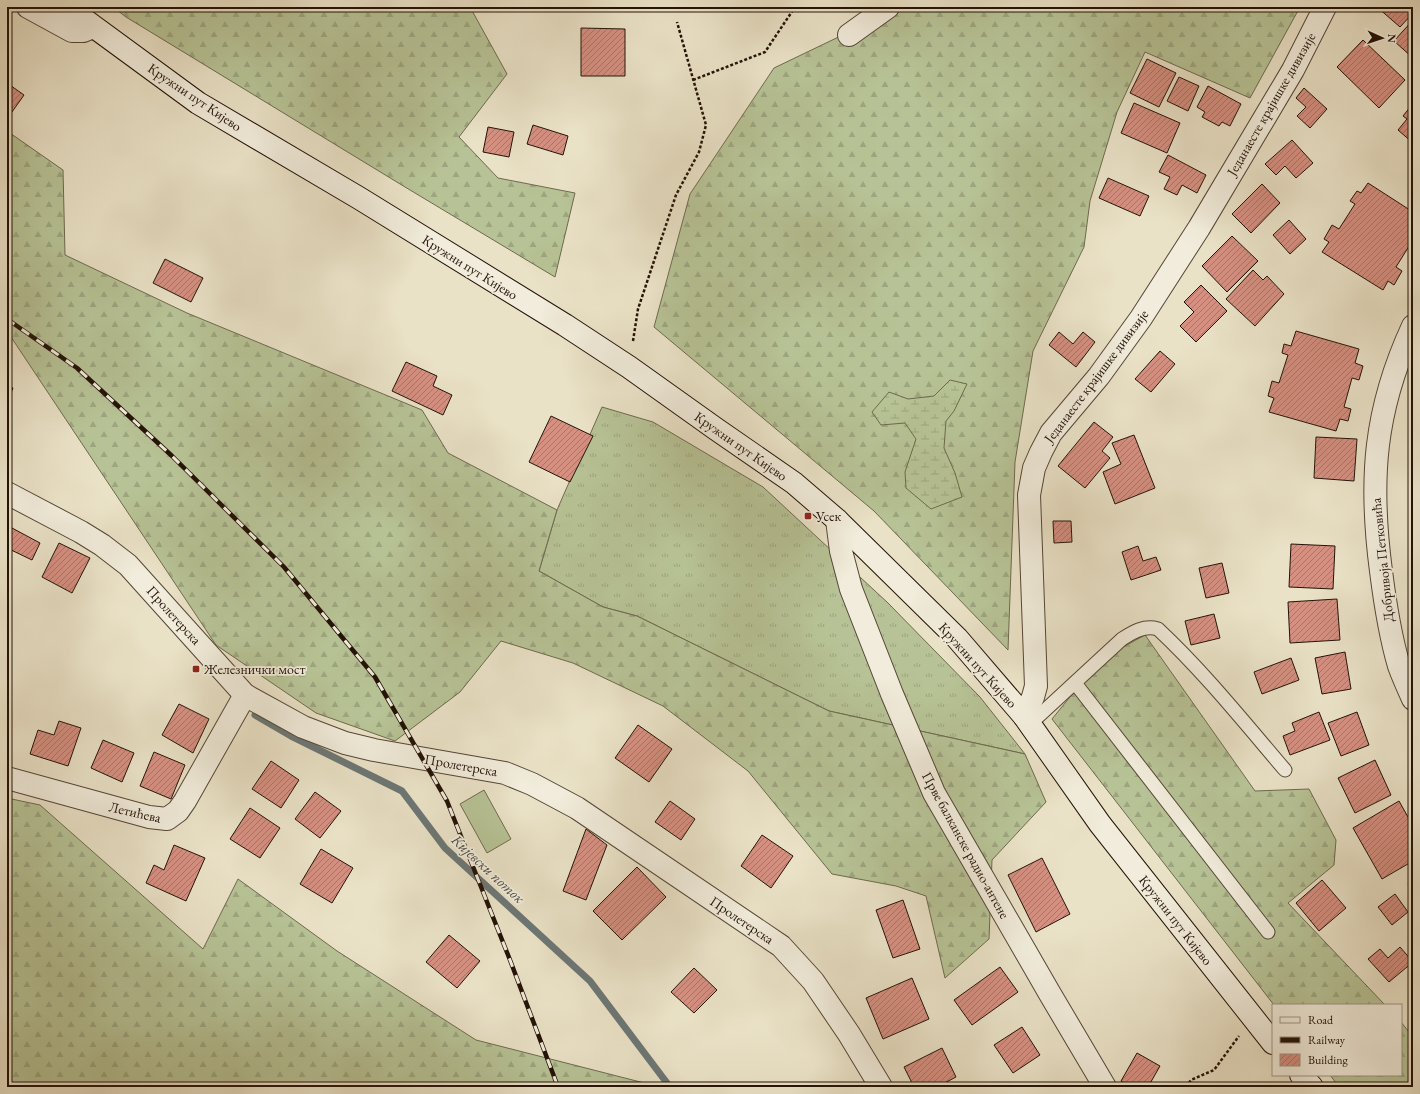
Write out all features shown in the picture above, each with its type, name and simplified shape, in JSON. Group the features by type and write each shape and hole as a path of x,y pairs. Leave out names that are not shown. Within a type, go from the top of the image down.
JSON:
{"street":[{"path":"28,7 72,31 83,31 94,27"},
{"name":"Кружни пут Кијево","path":"67,7 198,103 359,198 565,325 629,367 794,483 838,520 957,638 1027,720 1100,824 1272,1042"},
{"path":"849,35 888,7"},
{"name":"Једанаесте крајишке дивизије","path":"1027,720 1034,697 1037,674 1029,495 1034,468 1051,433 1099,376 1141,318 1199,228 1292,70 1325,7"},
{"name":"Добривоја Петковића","path":"1413,326 1399,356 1386,398 1378,438 1374,483 1378,552 1390,630 1400,667 1413,700"},
{"name":"Пролетерска","path":"7,493 81,532 102,545 128,565 245,695 303,727 345,743 374,750 505,773 532,784 577,808 781,946 813,981 850,1034 881,1087"},
{"name":"Прве балканске радио-антене","path":"838,520 841,551 851,589 892,694 934,793 1105,1087"},
{"name":"Летићева","path":"7,778 149,817 167,819 178,812 185,801 245,695"},
{"path":"1302,1076 1312,1087"}],"lane":[{"path":"1027,720 1075,683 1122,639 1140,629 1152,627 1158,629 1188,658 1239,715 1285,770"},
{"path":"1075,683 1268,932"}],"path":[{"path":"693,80 764,52 795,7"},
{"path":"629,367 638,309 676,196 699,152 706,125 677,22"},
{"path":"1186,1087 1191,1080 1214,1070 1252,1017"}],"green space":[{"path":"113,7 470,7 507,74 459,137 498,178 575,193 555,277 126,17"},
{"path":"901,7 1300,7 1250,98 1145,52 1117,112 1090,201 1084,247 1033,351 1015,462 1008,650 874,511 654,327 690,194 774,68"},
{"path":"7,131 63,170 65,255 187,313 422,410 448,453 557,510 539,571 603,607 637,616 829,711 1025,754 1046,802 992,860 989,939 945,978 926,896 896,886 832,874 748,771 663,706 573,663 501,641 460,692 395,741 316,713 216,645 11,337 7,334"},
{"path":"950,380 967,384 954,411 946,421 944,448 955,473 962,497 931,509 906,488 905,472 916,439 905,423 881,425 872,412 889,392 908,399 934,396"},
{"path":"602,407 653,422 763,487 888,603 980,697 1025,754 829,711 637,616 603,607 539,571 557,510"},
{"path":"1145,635 1255,791 1309,789 1336,840 1334,865 1288,903 1384,1004 1273,1004 1052,719 1101,659"},
{"path":"484,790 511,839 487,853 460,804"},
{"path":"7,798 40,805 203,949 238,879 337,951 476,1040 660,1087 7,1087"},
{"path":"1402,1023 1413,1037 1413,1087 1339,1087 1331,1076 1402,1076"}],"building":[{"path":"1377,7 1413,7 1413,13 1400,27"},
{"path":"1413,20 1413,58 1394,41"},
{"path":"581,28 625,29 625,76 581,76"},
{"path":"1363,40 1405,80 1379,108 1337,67"},
{"path":"1147,59 1176,73 1159,107 1130,93"},
{"path":"1179,77 1199,86 1188,111 1167,101"},
{"path":"7,83 24,95 7,119"},
{"path":"1208,86 1241,104 1230,126 1222,122 1219,126 1202,117 1205,112 1197,107"},
{"path":"1304,88 1327,109 1310,128 1297,116 1306,107 1296,98"},
{"path":"1134,103 1180,123 1167,153 1121,133"},
{"path":"1411,106 1413,108 1413,143 1398,130 1407,119 1403,116"},
{"path":"533,125 568,136 563,155 527,144"},
{"path":"488,127 514,132 509,157 483,152"},
{"path":"1292,140 1313,163 1296,178 1285,166 1276,175 1265,164"},
{"path":"1168,155 1206,175 1197,193 1182,185 1177,195 1164,189 1170,177 1159,172"},
{"path":"1108,178 1149,196 1140,216 1099,198"},
{"path":"1368,183 1413,212 1413,245 1411,243 1396,267 1402,271 1394,285 1388,281 1383,290 1322,252 1329,242 1324,239 1332,225 1339,229 1355,204 1350,201 1357,191 1361,193"},
{"path":"1262,184 1280,203 1251,233 1232,214"},
{"path":"1289,220 1306,239 1290,254 1273,235"},
{"path":"1232,236 1258,261 1227,292 1202,266"},
{"path":"165,259 203,278 191,302 153,283"},
{"path":"1253,270 1263,280 1267,276 1284,294 1255,326 1226,299"},
{"path":"1201,285 1227,311 1196,342 1180,326 1194,312 1184,302"},
{"path":"1296,331 1359,349 1355,363 1363,366 1359,380 1352,378 1344,407 1351,409 1348,421 1340,419 1336,431 1269,412 1274,398 1268,396 1272,381 1279,383 1288,355 1282,353 1284,344 1291,346"},
{"path":"1059,332 1073,344 1083,332 1095,342 1076,367 1049,345"},
{"path":"1160,351 1175,364 1151,392 1135,379"},
{"path":"406,362 437,376 433,386 452,395 443,415 392,391"},
{"path":"7,386 13,388 7,403"},
{"path":"551,416 593,436 570,482 529,462"},
{"path":"1094,422 1113,437 1102,451 1110,458 1085,488 1058,466"},
{"path":"1134,435 1155,488 1115,504 1103,472 1121,464 1112,443"},
{"path":"1316,437 1357,439 1354,481 1314,478"},
{"path":"1053,521 1071,521 1072,542 1054,543"},
{"path":"12,528 40,543 32,560 7,548 7,539"},
{"path":"59,543 90,558 72,593 42,577"},
{"path":"1291,544 1335,546 1333,589 1289,587"},
{"path":"1138,546 1143,561 1156,557 1161,570 1131,580 1122,552"},
{"path":"1222,563 1229,593 1206,598 1199,568"},
{"path":"1337,599 1340,640 1290,643 1288,602"},
{"path":"1214,614 1220,638 1191,645 1185,621"},
{"path":"1345,652 1351,689 1322,694 1315,658"},
{"path":"1291,658 1299,680 1262,694 1254,672"},
{"path":"179,704 209,719 193,753 162,735"},
{"path":"1319,712 1330,740 1290,755 1283,736 1295,731 1292,723"},
{"path":"1357,712 1369,745 1341,756 1328,723"},
{"path":"59,721 81,728 68,766 30,754 38,730 54,735"},
{"path":"638,725 672,749 649,782 615,758"},
{"path":"103,740 134,753 122,782 91,768"},
{"path":"154,752 185,765 171,799 140,786"},
{"path":"1375,760 1391,795 1355,813 1338,778"},
{"path":"271,761 299,780 281,808 252,789"},
{"path":"315,792 341,811 320,838 295,819"},
{"path":"670,801 695,819 681,840 655,822"},
{"path":"1399,801 1413,826 1413,861 1382,879 1353,828"},
{"path":"250,808 280,828 260,858 230,839"},
{"path":"586,829 607,845 586,900 563,891"},
{"path":"762,835 793,856 771,888 741,866"},
{"path":"174,845 205,858 186,901 146,883 154,865 164,870"},
{"path":"321,849 353,868 332,903 300,884"},
{"path":"1042,858 1070,914 1036,932 1008,875"},
{"path":"637,867 666,897 622,940 593,911"},
{"path":"1413,879 1413,891 1408,883"},
{"path":"1322,880 1346,908 1319,931 1296,903"},
{"path":"1395,894 1408,912 1392,925 1378,907"},
{"path":"903,900 920,949 893,958 876,910"},
{"path":"449,935 480,961 457,988 426,962"},
{"path":"1400,947 1413,962 1389,982 1368,959 1380,949 1388,958"},
{"path":"1000,967 1018,992 972,1025 954,1000"},
{"path":"694,968 717,990 694,1013 671,992"},
{"path":"912,978 929,1019 883,1039 866,998"},
{"path":"1022,1027 1040,1055 1013,1073 994,1045"},
{"path":"942,1048 956,1077 937,1087 914,1087 904,1067"},
{"path":"1137,1053 1160,1066 1148,1087 1131,1087 1121,1081"}],"waterway":[{"name":"Кијевски поток","path":"255,715 291,736 402,791 445,848 590,981 670,1087"}],"railway":[{"path":"7,319 77,368 172,456 284,567 375,677 447,801 510,960 558,1087"}],"place":[{"name":"Усек","path":"808,516"},
{"name":"Железнички мост","path":"196,669"}]}
